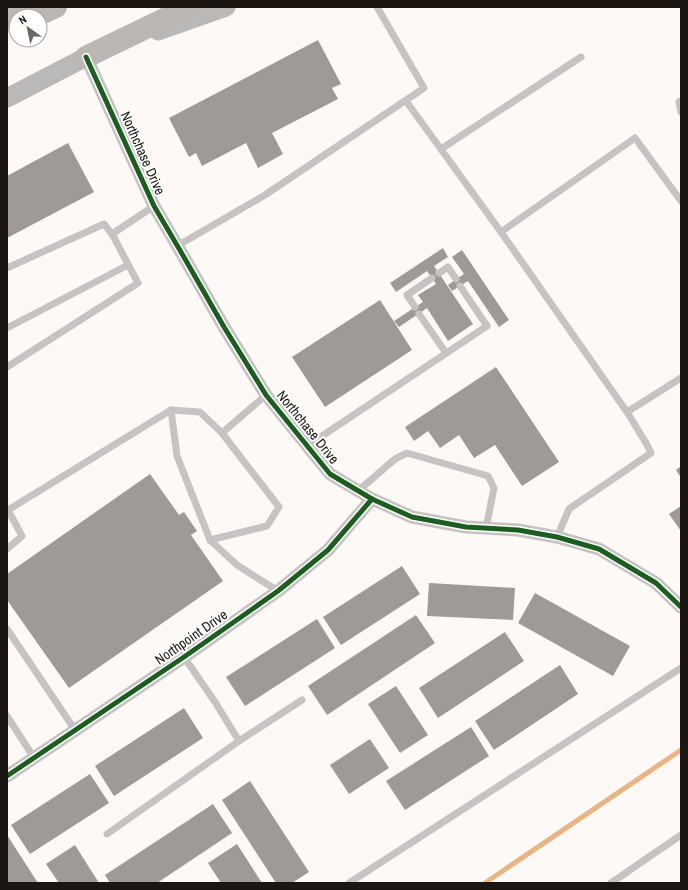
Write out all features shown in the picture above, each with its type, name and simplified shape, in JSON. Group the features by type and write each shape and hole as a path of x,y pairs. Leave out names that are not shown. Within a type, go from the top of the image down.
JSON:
{"highway":[{"path":"7,20 36,7"},
{"path":"86,57 189,7"}],"main road":[{"path":"7,98 86,57 226,7"}],"street":[{"name":"Northchase Drive","path":"86,57 154,206 224,327 266,395 330,474 372,499 412,517 466,527 518,530 557,537 599,549 656,583 681,607"},
{"name":"Northpoint Drive","path":"7,776 184,657 278,591 328,550 372,499"}],"lane":[{"path":"177,246 265,195 424,88 377,7"},
{"path":"441,149 581,58"},
{"path":"406,101 501,232 627,412 651,452 568,509 557,537"},
{"path":"681,101 679,102 681,112"},
{"path":"501,232 635,138 681,201"},
{"path":"112,234 154,206"},
{"path":"7,268 104,224 112,234 138,284 7,367"},
{"path":"7,328 128,265"},
{"path":"307,446 487,326 448,267 439,273"},
{"path":"432,278 407,295 446,353"},
{"path":"627,412 681,378"},
{"path":"222,433 266,395"},
{"path":"171,410 177,456 210,540 237,565 278,591"},
{"path":"7,548 22,536 8,510 171,410 200,412 222,433 279,507 267,526 210,540"},
{"path":"358,491 395,459 407,453 488,476 494,488 486,528"},
{"path":"7,629 76,730"},
{"path":"184,657 215,702 239,741"},
{"path":"349,883 681,668"},
{"path":"107,834 239,741 302,700"},
{"path":"7,716 34,758"},
{"path":"611,883 681,835"}],"building":[{"path":"318,40 341,84 332,88 338,99 272,133 283,154 258,168 246,143 202,166 196,153 189,157 169,118"},
{"path":"68,143 94,192 7,238 7,176"},
{"path":"443,248 448,257 434,266 473,324 448,341 427,308 399,327 394,321 423,302 418,295 436,284 427,271 396,292 390,283"},
{"path":"462,250 509,320 499,327 468,281 452,291 448,285 464,274 452,257"},
{"path":"380,300 412,350 325,407 292,357"},
{"path":"496,367 559,462 522,486 495,445 474,458 459,435 440,448 428,431 414,441 405,427"},
{"path":"681,466 681,478 676,470"},
{"path":"150,474 179,515 184,512 197,531 191,535 223,581 69,688 7,600 7,574"},
{"path":"681,506 681,531 669,514"},
{"path":"402,566 420,594 341,645 323,617"},
{"path":"429,583 515,588 513,620 427,616"},
{"path":"535,593 630,646 613,676 518,623"},
{"path":"416,615 435,643 327,715 308,686"},
{"path":"317,619 335,648 245,706 226,677"},
{"path":"505,632 524,661 438,718 419,688"},
{"path":"560,665 578,694 494,750 475,721"},
{"path":"396,686 428,735 400,753 368,704"},
{"path":"184,708 203,738 114,796 95,766"},
{"path":"471,727 489,756 405,810 386,781"},
{"path":"370,739 389,768 349,794 330,765"},
{"path":"90,774 109,803 30,854 11,825"},
{"path":"250,781 309,872 292,883 276,883 222,800"},
{"path":"213,804 232,833 157,883 110,883 105,875"},
{"path":"7,835 38,883 7,883"},
{"path":"237,844 262,883 221,883 208,863"},
{"path":"75,845 99,883 59,883 46,864"}],"waterway":[{"path":"485,883 681,750"}],"cycle path":[{"path":"86,57 154,206 224,327 266,395 330,474 372,499 412,517 466,527 518,530 557,537 599,549 656,583 681,607"},
{"path":"7,776 184,657 278,591 328,550 372,499"}]}
